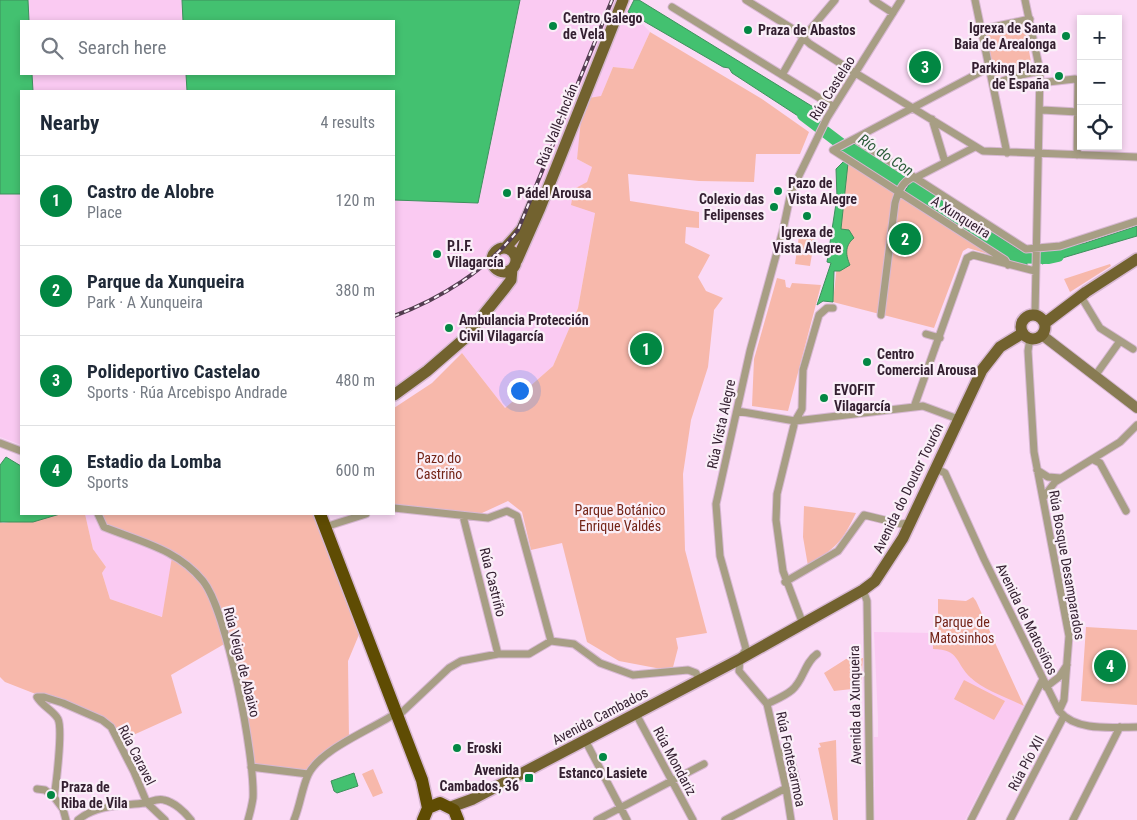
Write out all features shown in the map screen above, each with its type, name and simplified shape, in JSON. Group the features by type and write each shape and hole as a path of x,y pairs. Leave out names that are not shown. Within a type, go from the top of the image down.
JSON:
{"highway":[{"path":"320,515 422,780 437,814"}],"main road":[{"name":"Rúa Valle-Inclán","path":"497,298 501,285 499,271 493,265 492,258 496,251 506,248 522,229 534,204 614,0"},
{"name":"Rúa Valle-Inclán","path":"395,394 427,372 464,339 511,280 514,264 524,247 623,0"},
{"path":"499,271 506,272 514,264 515,253 506,248"},
{"path":"1045,323 1080,295 1137,259"},
{"path":"1035,315 1045,323 1042,335 1036,339 1026,335 1023,322 1028,316 1035,315"},
{"name":"Avenida do Doutor Tourón","path":"740,659 863,590 875,581 903,538 908,523 982,370 991,356 1000,347 1026,335"},
{"name":"Avenida Cambados","path":"437,814 473,799 740,659"}],"street":[{"path":"746,0 857,74 975,147 987,152 1137,157"},
{"path":"782,75 803,38 835,0"},
{"path":"874,0 893,13"},
{"name":"Rúa Castelao","path":"791,192 827,118 857,74 901,0"},
{"path":"976,0 1006,152"},
{"path":"1025,0 1040,71 1035,315"},
{"path":"672,7 834,107"},
{"path":"983,29 1030,19"},
{"path":"990,68 855,139 1026,249 1035,250 1060,246 1137,220"},
{"path":"994,84 1016,76 1040,71"},
{"path":"1039,82 1077,80 1078,105"},
{"path":"1042,110 1077,112"},
{"path":"932,119 945,162"},
{"name":"A Xunqueira","path":"855,139 833,150 1005,260 1008,265"},
{"path":"881,315 895,203 898,193 906,180 914,178 975,147"},
{"path":"1077,150 1077,155"},
{"name":"Rúa Vista Alegre","path":"740,659 746,649 720,556 716,504 750,351 783,230 791,192"},
{"path":"914,408 967,258 973,255 1008,265 1035,269"},
{"path":"1080,295 1100,328 1133,349"},
{"path":"803,624 786,582 779,544 776,494 795,421 802,409 803,370 813,334 821,312 827,308 832,308"},
{"path":"926,334 940,338"},
{"name":"Rúa Bosque Desamparados","path":"1026,335 1037,470 1068,629 1068,665 1061,714"},
{"path":"1042,335 1137,408"},
{"path":"1094,376 1120,341"},
{"path":"737,411 795,421 923,406 958,419"},
{"path":"1043,498 1051,486 1060,478 1094,460 1124,439 1137,425"},
{"path":"0,443 20,451"},
{"path":"1094,460 1100,463 1126,511"},
{"name":"Avenida de Matosiños","path":"935,468 945,473 1042,679 1061,714"},
{"name":"Rúa Bosque Desamparados","path":"1037,470 1048,477 1060,478"},
{"path":"395,508 488,518 507,511 516,516 551,641"},
{"name":"Rúa Veiga de Abaixo","path":"98,515 104,527 173,553 204,582 216,609 230,655 244,718 251,767 253,799 248,820"},
{"path":"325,527 363,515"},
{"path":"786,582 838,551 864,515 902,524 908,523"},
{"name":"Rúa Castriño","path":"463,516 498,654"},
{"name":"Avenida da Xunqueira","path":"863,590 867,601 870,820"},
{"path":"294,820 308,774 328,753 397,714 448,668 461,661 498,654 529,654 551,641 574,644 600,663 633,675 688,670 696,673 699,680"},
{"name":"Rúa Fontecarmoa","path":"767,704 792,690 801,680 810,659 817,654"},
{"name":"Rúa Fontecarmoa","path":"740,659 739,671 767,704 779,754 791,820"},
{"path":"1046,687 1059,677 1068,665"},
{"path":"971,820 1042,679"},
{"name":"Rúa Caravel","path":"54,797 60,743 59,723 58,718 37,697 44,697 63,703 102,720 111,727 134,772 147,803"},
{"name":"Rúa Mondariz","path":"636,714 693,820"},
{"path":"1061,714 1081,724 1137,727"},
{"name":"Rúa Pío XII","path":"1010,820 1061,714"},
{"path":"1073,820 1120,727"},
{"path":"585,740 627,820"},
{"path":"779,754 789,751 796,780"},
{"path":"597,820 704,764"},
{"path":"251,767 308,774"},
{"path":"37,788 45,790 54,797 63,809 66,820"},
{"path":"725,820 786,788"},
{"path":"78,820 84,815 110,806 147,803 161,799 176,805 191,820"},
{"path":"147,803 165,820"}],"shaded area":[{"path":"0,0 28,0 29,20 20,20 20,75 32,75 33,90 20,90 20,194 0,194"},
{"path":"28,0 182,0 184,20 29,20"},
{"path":"182,0 520,0 478,203 395,200 395,90 187,90 186,75 395,75 395,20 183,20"},
{"path":"520,0 620,0 650,32 633,69 613,67 578,153 577,159 592,167 587,182 595,212 578,308 553,366 505,408 462,353 395,392 395,200 478,203"},
{"path":"634,0 639,0 823,113 815,127 732,73 729,68 723,67 628,12"},
{"path":"32,75 187,75 187,90 33,90"},
{"path":"856,143 906,176 897,189 839,152"},
{"path":"844,161 848,163 841,229 849,230 854,238 847,248 850,265 840,271 834,271 833,302 823,301 817,305 831,263 827,262 837,197 836,169"},
{"path":"912,180 1021,251 1026,252 1027,265 1009,261 903,194"},
{"path":"0,193 20,194 20,445 0,437"},
{"path":"1137,226 1137,236 1042,264 1043,252 1085,243"},
{"path":"6,457 20,465 20,515 57,515 33,522 0,522 0,465"},
{"path":"85,515 103,515 173,553 163,617 110,599 102,573 106,567 93,549"},
{"path":"874,632 933,633 933,649 947,649 956,657 972,679 1024,706 965,820 875,820 874,737 878,737 878,719"},
{"path":"354,773 358,786 337,793 334,791 331,781"}],"green space":[{"path":"1023,20 1033,72 994,76 984,35"},
{"path":"650,32 762,99 809,132 800,154 756,154 754,182 699,181 628,174 630,201 699,212 699,228 686,227 685,243 710,255 698,277 706,291 723,298 714,310 708,367 691,420 683,474 685,550 707,633 676,638 678,648 672,671 619,661 587,642 562,543 531,550 522,512 508,501 482,513 463,516 395,508 395,407 432,383 462,353 505,408 553,366 578,308 595,213 571,205 574,189 587,182 592,167 577,159 581,119 589,98 601,96 613,67 633,69"},
{"path":"848,163 990,251 988,254 968,248 963,251 934,328 833,302"},
{"path":"799,236 815,236 810,266 795,264"},
{"path":"1110,264 1111,266 1070,292 1064,279"},
{"path":"777,278 785,280 786,287 790,288 792,283 821,285 788,411 752,406 754,359"},
{"path":"804,506 856,513 837,544 808,566 803,537"},
{"path":"53,515 85,515 93,549 106,567 102,573 110,599 162,617 172,557 104,527 98,515 314,515 363,625 348,661 349,739 308,774 251,767 226,643 171,675 182,713 120,741 102,720 5,682 0,677 0,522"},
{"name":"Parque de Matosinhos","path":"973,597 1024,706 976,682 953,654 948,651 933,649 933,633 938,632 938,599 966,601"},
{"path":"1086,627 1137,630 1137,705 1081,701"},
{"path":"863,658 861,688 834,691 824,673 846,659"},
{"path":"964,680 1005,701 994,720 954,699"},
{"path":"836,740 838,820 833,820 818,748 821,747 819,743"},
{"path":"373,769 383,793 373,797 362,774"}],"waterway":[{"name":"Río do Con","path":"803,115 853,153"},
{"name":"Río do Con","path":"1011,257 1049,258 1058,256"}],"railway":[{"path":"395,316 428,301 462,282 492,258 518,230 612,0"}],"place":[{"name":"Centro Galego de Vela","path":"553,26"},
{"name":"Praza de Abastos","path":"748,30"},
{"name":"Igrexa de Santa Baia de Arealonga","path":"1066,36"},
{"name":"Polideportivo Castelao","path":"925,67"},
{"name":"Parking Plaza de España","path":"1059,76"},
{"name":"Pazo de Vista Alegre","path":"778,191"},
{"name":"Pádel Arousa","path":"507,193"},
{"name":"Colexio das Felipenses","path":"774,207"},
{"name":"Igrexa de Vista Alegre","path":"807,216"},
{"name":"Parque da Xunqueira","path":"905,239"},
{"name":"P.I.F. Vilagarcía","path":"437,254"},
{"name":"Ambulancia Protección Civil Vilagarcía","path":"449,328"},
{"name":"Castro de Alobre","path":"646,349"},
{"name":"Centro Comercial Arousa","path":"867,362"},
{"name":"EVOFIT Vilagarcía","path":"824,398"},
{"name":"Estadio da Lomba","path":"1110,666"},
{"name":"Eroski","path":"457,748"},
{"name":"Estanco Lasiete","path":"603,757"},
{"name":"Avenida Cambados, 36","path":"529,778"},
{"name":"Praza de Riba de Vila","path":"51,795"}],"park label":[{"name":"Pazo do Castriño","path":"439,466"},
{"name":"Parque Botánico Enrique Valdés","path":"620,518"}]}
